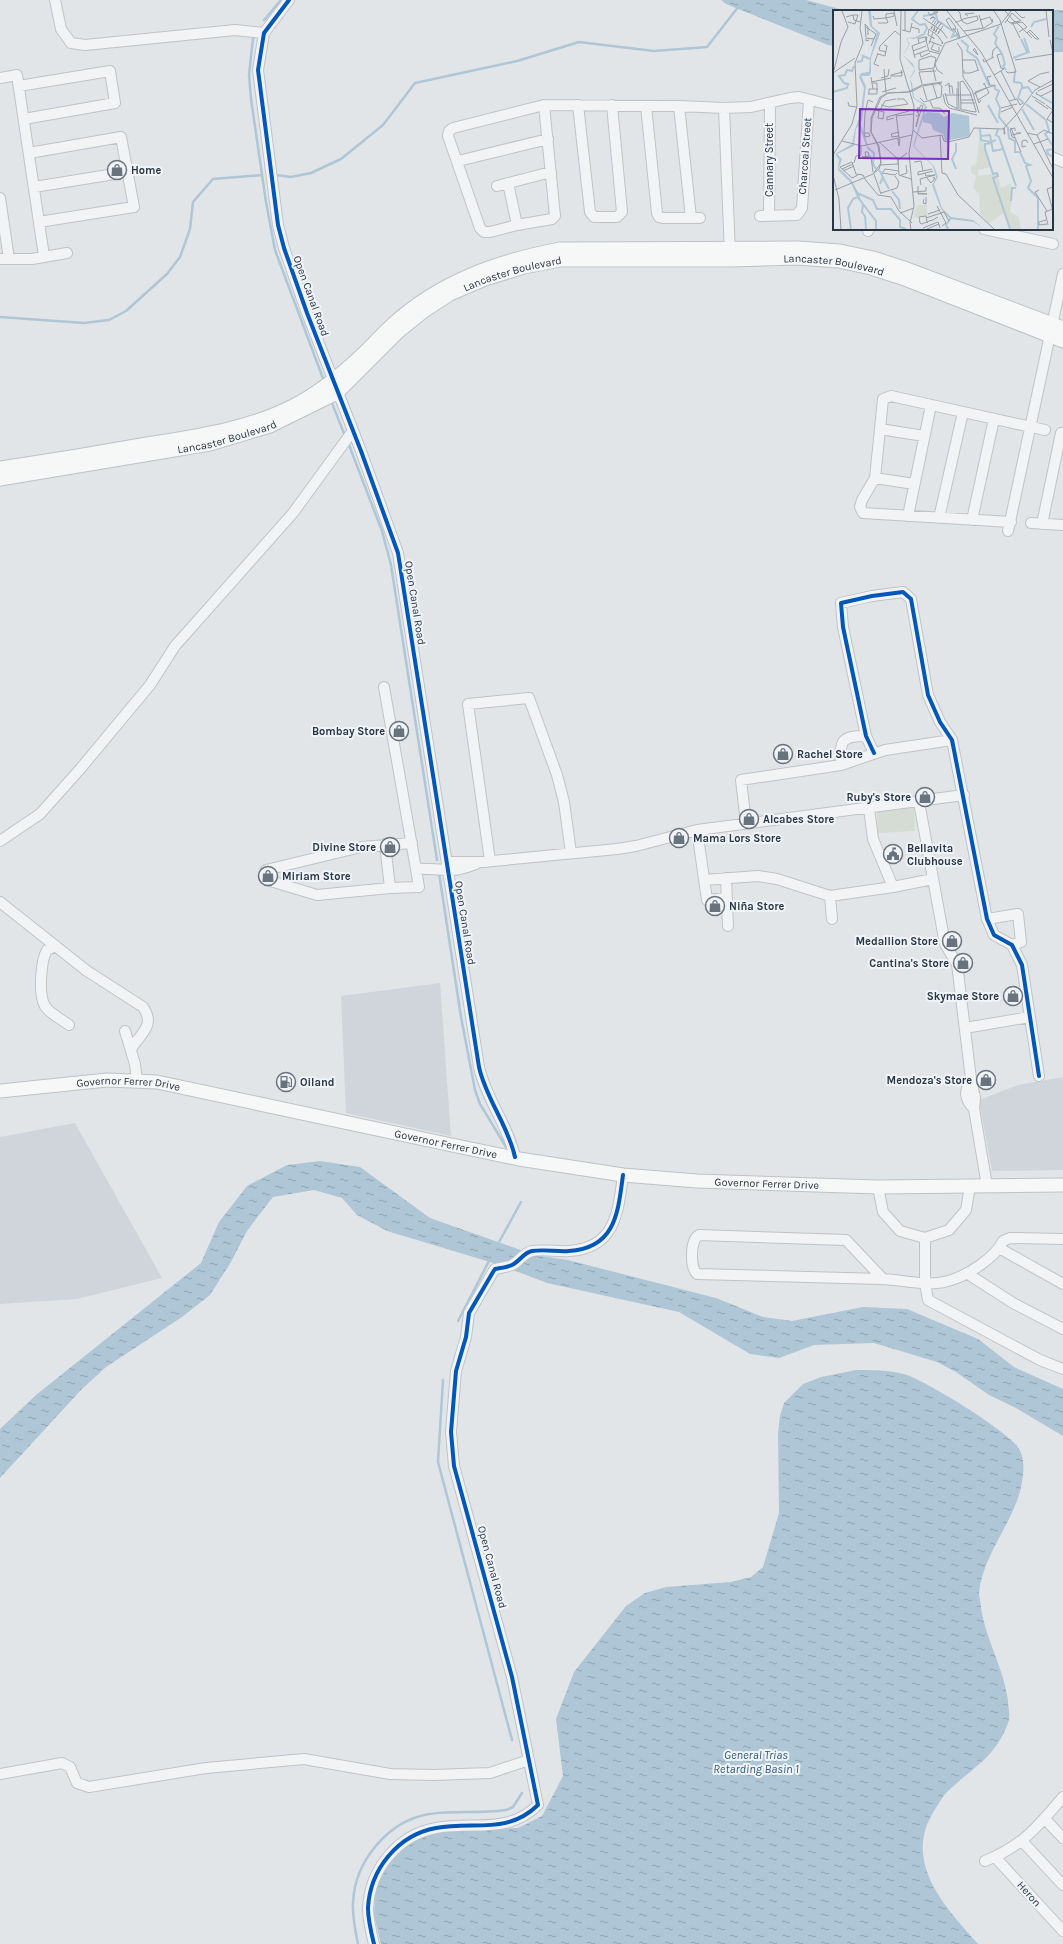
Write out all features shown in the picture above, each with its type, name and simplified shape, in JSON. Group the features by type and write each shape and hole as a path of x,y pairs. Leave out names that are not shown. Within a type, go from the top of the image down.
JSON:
{"main road":[{"name":"Lancaster Boulevard","path":"0,479 216,442 270,426 335,387 392,324 418,303 446,285 483,269 521,257 560,249 817,258 871,268 1055,329 1063,341"},
{"name":"Lancaster Boulevard","path":"0,468 208,434 267,417 335,387"},
{"name":"Governor Ferrer Drive","path":"0,1092 86,1082 137,1081 174,1086 514,1157 623,1175 697,1182 878,1187 1063,1185"}],"street":[{"path":"55,0 61,29 70,43 85,46 235,30 264,33"},
{"name":"Open Canal Road","path":"290,0 264,33 258,70 273,193 280,233 335,387 398,553 480,1072 487,1095 511,1141 514,1157"},
{"path":"19,86 110,71 115,103 24,119"},
{"path":"0,78 17,75 44,256"},
{"path":"544,105 555,216 552,219 484,232 480,228 458,161 448,136 449,131 544,105 680,106 724,108 750,107 770,104 790,98 809,100 833,106"},
{"name":"Charcoal Street","path":"765,216 796,214 800,212 802,208 809,100"},
{"name":"Cannary Street","path":"765,216 770,104"},
{"path":"578,105 590,212 594,217 617,217 622,212 612,106"},
{"path":"646,106 659,217 695,218 680,106"},
{"path":"724,108 730,255"},
{"path":"29,153 121,137 134,207 39,222"},
{"path":"458,161 548,139"},
{"path":"1053,157 1063,162"},
{"path":"34,187 128,172"},
{"path":"497,186 551,172"},
{"path":"508,183 517,225"},
{"path":"0,198 4,259 32,259 67,253"},
{"path":"1032,240 1034,230"},
{"path":"1002,231 1032,240 1053,244"},
{"path":"1063,274 1055,329 1031,427 1010,527 972,520 864,513 860,507 862,500 875,478 883,399 891,396 994,419 1031,427 1056,432 1036,524 1063,525"},
{"path":"908,516 931,405"},
{"path":"939,518 963,412"},
{"path":"972,520 994,419"},
{"path":"880,429 924,436"},
{"path":"0,841 40,814 81,768 150,685 175,646 293,514 352,432"},
{"path":"875,478 914,484"},
{"path":"874,753 866,736 843,627 841,603 872,596 903,592 911,599 928,695 940,722 952,740 964,795 987,919 994,935 1012,945 1022,965 1039,1076"},
{"path":"384,687 412,843 419,887 390,888 317,895 267,880 264,877 266,870 361,846 412,843"},
{"path":"487,861 468,704 528,698 559,781 564,802 571,853"},
{"path":"841,765 840,747 842,741 846,738 866,736"},
{"path":"746,823 741,780 841,765 885,750 952,740"},
{"path":"416,869 447,866 459,869 487,861 636,846 697,830 964,795"},
{"path":"919,802 945,944 957,964 971,1079 964,1094 966,1101 974,1109 987,1186"},
{"path":"869,808 873,839 893,887"},
{"path":"697,830 707,900 727,898"},
{"path":"385,844 390,888"},
{"path":"704,880 758,876 777,879 830,896 893,887 933,879"},
{"path":"726,878 728,926"},
{"path":"830,896 832,919"},
{"path":"0,902 87,970 143,1007 147,1014 148,1026 131,1049"},
{"path":"987,919 1018,914 1021,942 1012,945"},
{"path":"56,946 47,950 44,958 42,999 50,1012 69,1025"},
{"path":"965,1028 1030,1017"},
{"path":"125,1031 136,1068 137,1081"},
{"name":"Open Canal Road","path":"374,1944 368,1914 372,1885 384,1861 400,1844 419,1834 438,1828 498,1825 518,1820 529,1806 529,1788 532,1775 512,1677 458,1481 451,1444 456,1371 466,1337 469,1314 495,1269 511,1265 529,1252 578,1250 591,1246 604,1238 615,1221 623,1175"},
{"path":"878,1187 883,1212 900,1231 925,1238 949,1230 966,1210 970,1186"},
{"path":"884,1279 846,1240 699,1235 695,1237 694,1241 693,1266 694,1271 697,1274 884,1279 925,1283 948,1282 968,1274 999,1248 1003,1241 1010,1238 1063,1239"},
{"path":"925,1238 925,1283 928,1300 1040,1360 1063,1369"},
{"path":"999,1248 1063,1284"},
{"path":"968,1274 1013,1303 1063,1329"},
{"path":"0,1774 62,1763 70,1767 77,1783 89,1787 206,1768 304,1759 390,1774 433,1775 490,1773 529,1760"},
{"path":"986,1861 1022,1841 1045,1819 1063,1797"},
{"path":"1045,1819 1063,1838"},
{"path":"1022,1841 1063,1885"},
{"name":"Heron","path":"995,1857 1063,1931"}],"shaded area":[{"path":"914,808 915,831 878,833 877,810"},
{"path":"440,983 451,1136 346,1113 341,996"},
{"path":"1063,1077 1063,1170 992,1171 979,1100 1018,1085"},
{"path":"75,1123 162,1278 77,1299 0,1304 0,1137"}],"water":[{"path":"721,0 806,0 843,10 833,10 833,46 726,4"},
{"path":"1053,10 1063,10 1063,52 1053,52"},
{"path":"320,1161 360,1167 430,1218 535,1255 568,1260 716,1298 763,1317 792,1321 863,1307 907,1309 978,1339 1014,1367 1063,1389 1063,1436 1016,1408 989,1395 956,1372 937,1362 874,1343 814,1345 779,1358 750,1354 679,1312 547,1283 500,1265 387,1231 357,1215 342,1198 314,1190 273,1197 247,1231 231,1262 210,1295 182,1317 106,1367 81,1390 0,1478 0,1429 36,1395 201,1263 219,1222 247,1186 287,1165"},
{"name":"General Trias Retarding Basin 1","path":"856,1370 880,1370 904,1374 929,1385 997,1428 1017,1446 1023,1459 1023,1477 1019,1496 1007,1524 986,1565 981,1579 979,1593 983,1620 1006,1689 1009,1720 1004,1733 991,1752 947,1792 942,1799 934,1811 925,1830 923,1848 925,1866 941,1899 978,1944 381,1944 374,1916 375,1893 381,1874 393,1858 411,1842 430,1833 454,1830 518,1828 542,1816 563,1776 556,1719 574,1672 626,1606 645,1593 666,1587 731,1582 751,1577 763,1567 779,1513 778,1433 780,1416 784,1403 803,1384 821,1377"}],"waterway":[{"path":"264,20 281,0"},
{"path":"276,175 291,177 311,173 341,159 383,125 415,83 517,61 579,42 654,51 707,47 739,6"},
{"path":"253,38 249,75 251,99 266,202 275,250 324,381"},
{"path":"0,317 84,323 109,320 126,311 167,274 180,257 190,229 193,202 213,179 262,175"},
{"path":"332,403 345,436"},
{"path":"349,445 382,531 391,565 437,860"},
{"path":"439,873 461,1017 475,1090 480,1104 506,1147"},
{"path":"498,1244 521,1202"},
{"path":"458,1321 490,1259"},
{"path":"443,1380 438,1462 512,1740"},
{"path":"358,1944 353,1912 355,1887 367,1858 376,1845 387,1834 414,1818 429,1814 506,1810 513,1807 522,1793"}],"cycle path":[{"path":"289,0 264,33 258,70 278,225 284,248 307,313 361,451 398,553 479,1067 482,1079 512,1145 515,1157"},
{"path":"874,753 866,736 843,627 841,603 872,596 903,592 911,599 928,695 940,722 952,740 987,919 994,935 1012,945 1022,965 1039,1076"},
{"path":"374,1944 368,1912 370,1894 380,1867 398,1846 422,1832 436,1828 502,1824 526,1814 538,1805 512,1677 454,1466 451,1432 456,1371 466,1337 469,1313 495,1269 512,1265 526,1253 532,1251 569,1251 585,1248 597,1243 612,1226 619,1202 623,1175"}],"place":[{"name":"Home","path":"117,170"},
{"name":"Bombay Store","path":"399,731"},
{"name":"Rachel Store","path":"783,754"},
{"name":"Ruby's Store","path":"925,797"},
{"name":"Alcabes Store","path":"749,819"},
{"name":"Mama Lors Store","path":"679,838"},
{"name":"Divine Store","path":"390,847"},
{"name":"Bellavita Clubhouse","path":"893,854"},
{"name":"Miriam Store","path":"268,876"},
{"name":"Niña Store","path":"715,906"},
{"name":"Medallion Store","path":"952,941"},
{"name":"Cantina's Store","path":"963,963"},
{"name":"Skymae Store","path":"1013,996"},
{"name":"Mendoza's Store","path":"986,1080"},
{"name":"Oiland","path":"286,1082"}]}
